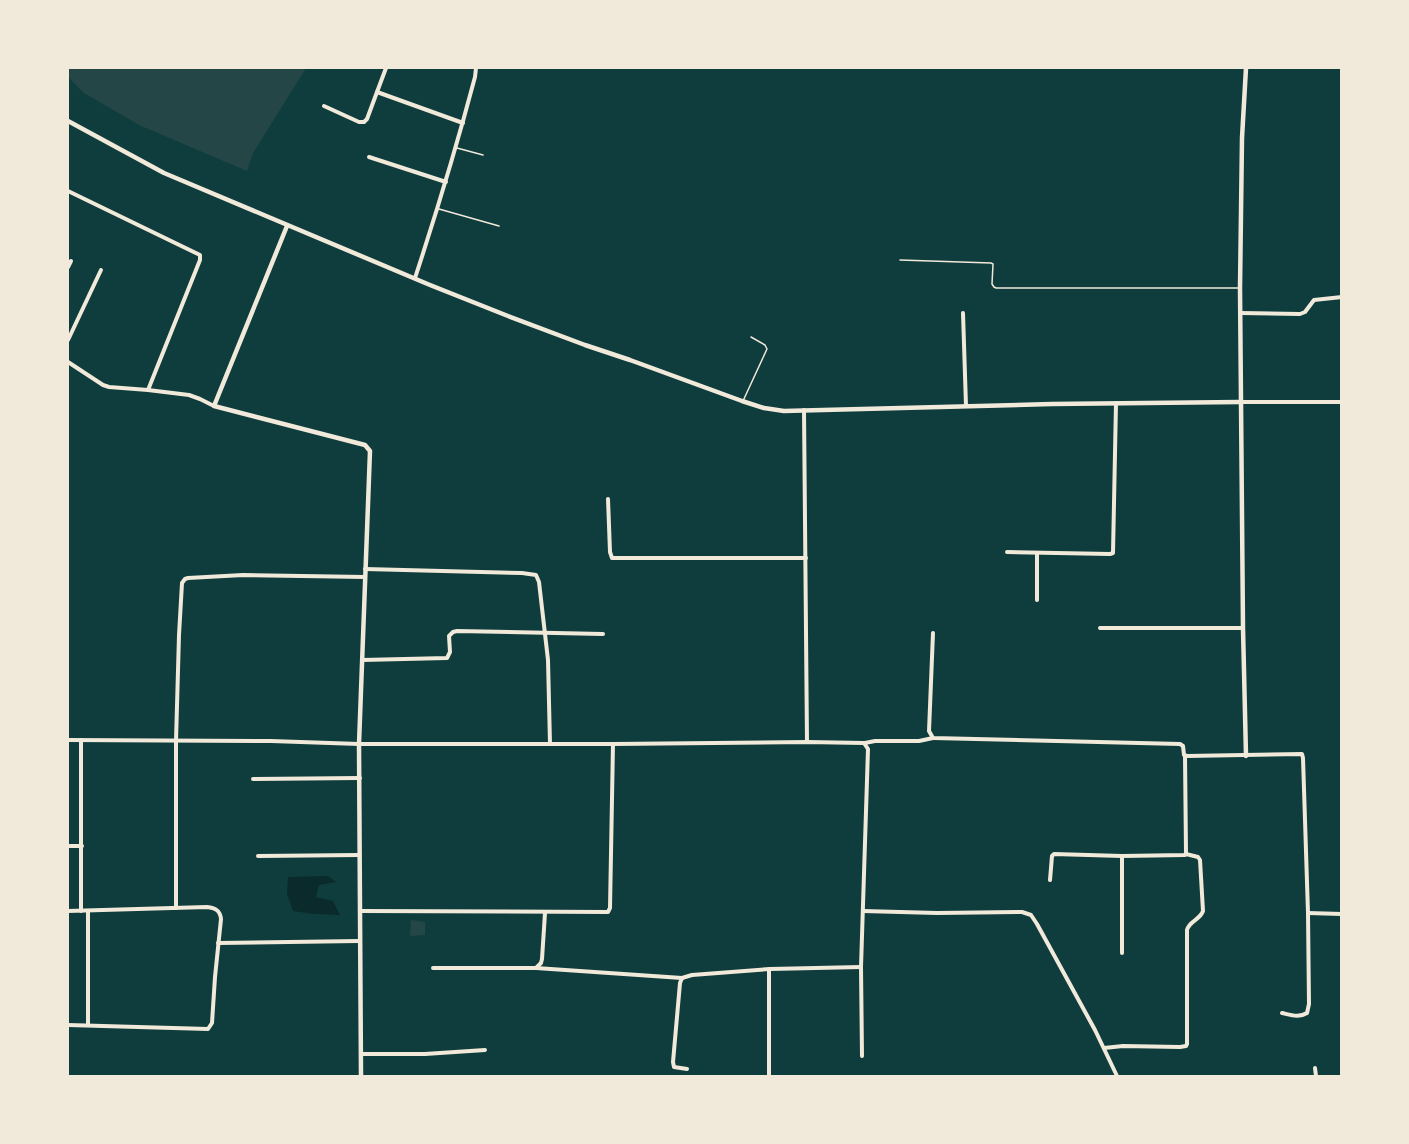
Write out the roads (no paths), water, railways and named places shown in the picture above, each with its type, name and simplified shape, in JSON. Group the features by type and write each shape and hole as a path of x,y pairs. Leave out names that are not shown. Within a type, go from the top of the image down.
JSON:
{"street":[{"path":"324,106 359,122 364,122 379,93 386,68"},
{"path":"415,278 456,148 476,68"},
{"path":"1246,68 1242,148 1240,288 1246,756"},
{"path":"379,93 463,123"},
{"path":"68,121 164,173 519,321 742,401 774,410 1116,403 1341,402"},
{"path":"369,157 446,182"},
{"path":"68,191 200,255 148,390"},
{"path":"214,406 287,226"},
{"path":"68,267 70,261"},
{"path":"68,340 101,270"},
{"path":"1241,314 1300,314 1305,312 1314,300 1341,297"},
{"path":"963,313 966,406"},
{"path":"68,362 103,385 195,397 214,406 368,448 370,455 359,744 361,1077"},
{"path":"1007,552 1113,553 1116,403"},
{"path":"804,410 807,742"},
{"path":"608,499 610,557 614,559 806,558"},
{"path":"1037,553 1037,600"},
{"path":"365,569 536,575 546,633 550,744"},
{"path":"176,908 176,741 182,583 185,579 243,575 365,577"},
{"path":"1100,628 1243,628"},
{"path":"362,660 447,658 450,652 449,636 457,631 603,634"},
{"path":"933,633 929,731 933,738"},
{"path":"68,740 359,744 613,744 864,743 919,741 933,738 1180,744 1184,746 1185,756 1186,854"},
{"path":"81,740 81,911"},
{"path":"862,1056 862,911 868,749 864,743"},
{"path":"359,911 605,913 609,911 613,744"},
{"path":"1185,756 1300,754 1303,756 1308,913 1308,1009 1307,1013 1299,1016 1282,1013"},
{"path":"254,779 360,778"},
{"path":"68,846 82,846"},
{"path":"1050,880 1054,854 1184,856 1186,854 1198,857 1200,860 1203,911 1201,917 1191,923 1186,930 1187,1044 1184,1047 1104,1048"},
{"path":"258,856 359,855"},
{"path":"1122,856 1122,953"},
{"path":"68,911 207,907 216,909 220,915 212,1023 208,1029 68,1025"},
{"path":"88,911 88,1025"},
{"path":"862,911 1022,912 1031,915 1104,1048 1117,1077"},
{"path":"536,968 542,959 545,912"},
{"path":"1308,913 1341,914"},
{"path":"218,943 359,941"},
{"path":"433,968 536,968 682,978 692,975 768,969 861,967"},
{"path":"768,969 769,1077"},
{"path":"682,978 673,1062 674,1066 687,1069"},
{"path":"360,1054 425,1054 485,1050"},
{"path":"1316,1068 1316,1077"}],"lane":[{"path":"456,148 483,155"},
{"path":"438,208 499,226"},
{"path":"900,260 992,262 992,284 996,288 1240,288"},
{"path":"742,401 767,349 765,345 750,337"}]}
